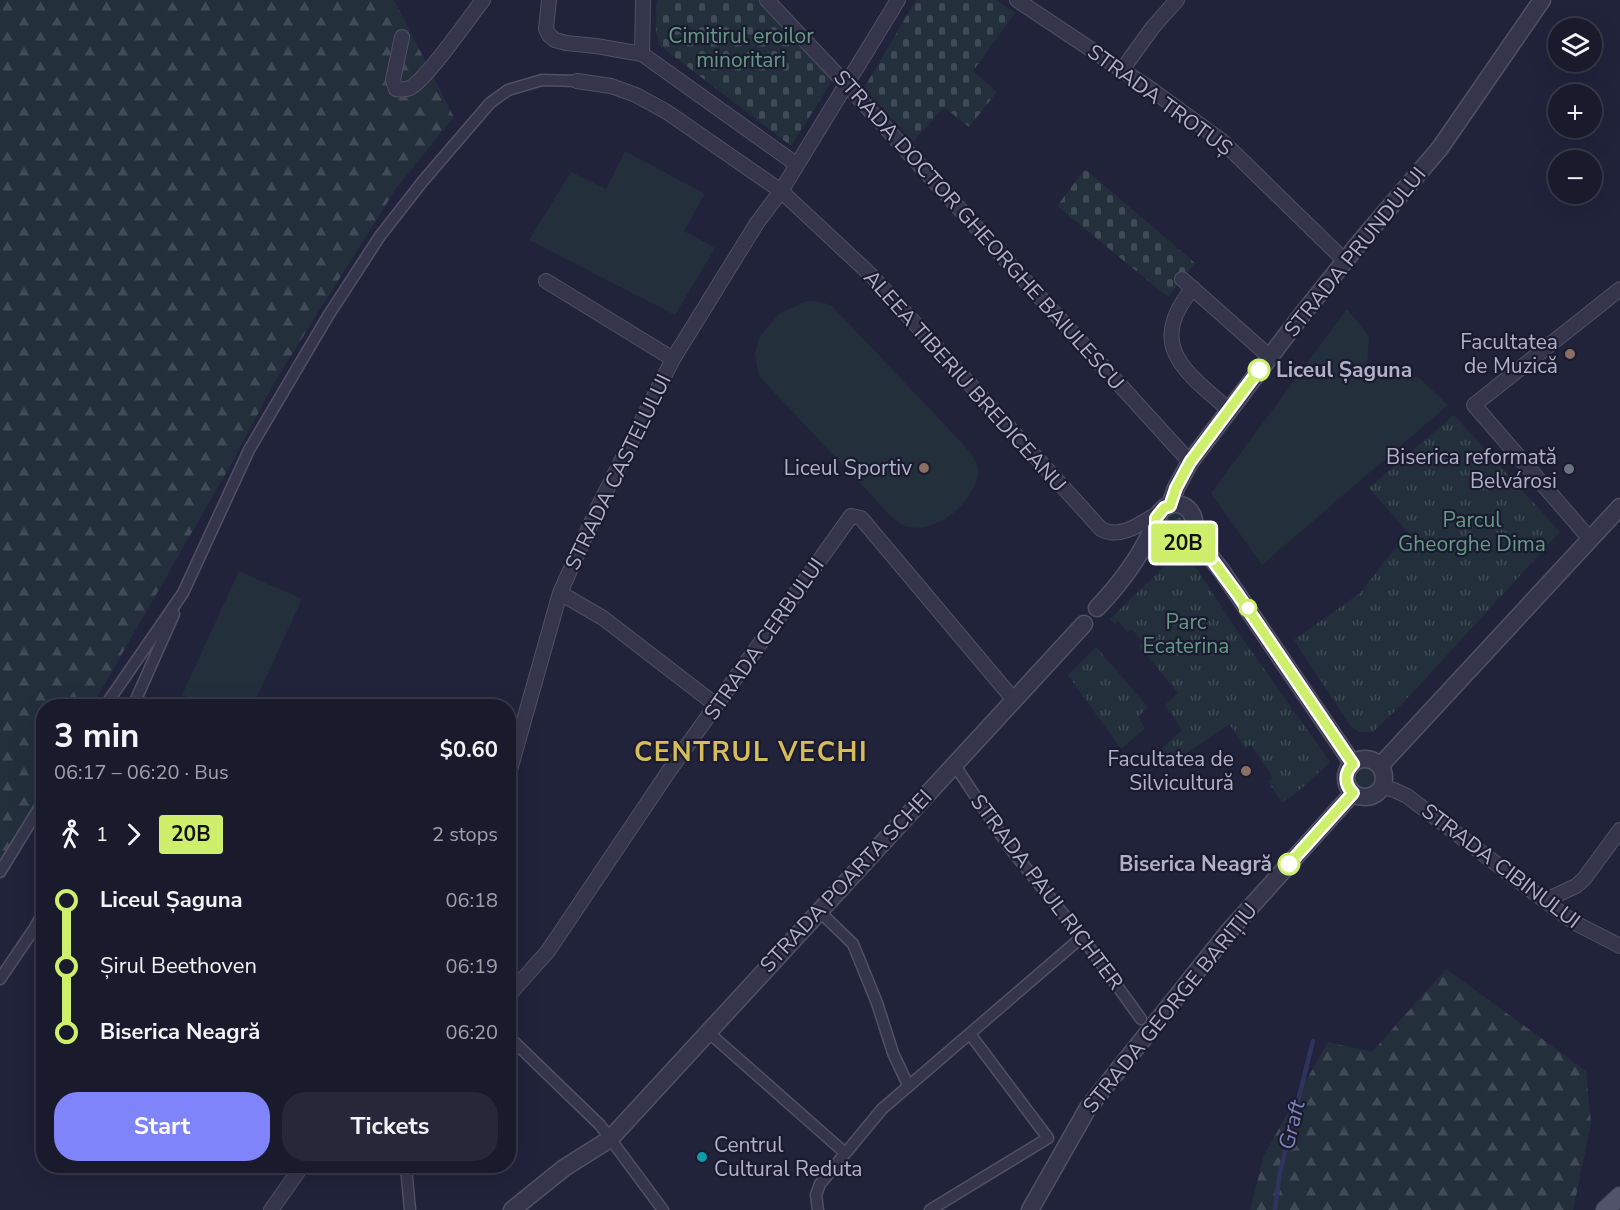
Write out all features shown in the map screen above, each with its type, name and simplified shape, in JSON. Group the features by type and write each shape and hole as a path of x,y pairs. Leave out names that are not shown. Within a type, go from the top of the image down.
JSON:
{"main road":[{"path":"1605,1210 1620,1196"}],"street":[{"path":"402,37 393,80 396,90 412,87 426,73 483,0"},
{"path":"549,0 546,29 555,40 642,54 796,164"},
{"path":"642,54 643,0"},
{"name":"STRADA DOCTOR GHEORGHE BAIULESCU","path":"767,0 1190,462"},
{"name":"STRADA CASTELULUI","path":"516,749 560,594 600,503 673,359 898,0"},
{"name":"STRADA TROTUȘ","path":"1017,0 1122,69 1222,141 1345,261"},
{"path":"1122,69 1153,27 1177,0"},
{"name":"STRADA PRUNDULUI","path":"1162,514 1190,462 1345,261 1440,148 1542,0"},
{"path":"136,699 249,450 328,316 380,236 423,181 490,103 508,90 542,80 577,81"},
{"name":"ALEEA TIBERIU BREDICEANU","path":"577,81 611,86 636,95 667,112 778,189 872,276 1101,529 1119,532 1162,514"},
{"path":"546,281 673,359"},
{"path":"1229,410 1188,374 1174,354 1170,340 1172,325 1188,284 1270,357"},
{"path":"1590,539 1474,405 1620,289"},
{"path":"1097,608 1120,585 1162,514 1176,504 1189,510 1195,522 1193,535 1182,543 1168,544 1158,535 1162,514"},
{"path":"1380,766 1620,507"},
{"name":"STRADA CERBULUI","path":"516,987 548,951 669,771 851,516 861,518 1014,700"},
{"path":"1193,535 1221,570 1353,764"},
{"path":"110,699 183,593"},
{"path":"560,594 603,618 716,705"},
{"name":"STRADA POARTA SCHEI","path":"513,1210 564,1168 610,1140 1084,624"},
{"path":"1364,759 1380,766 1384,776 1382,787 1373,796 1367,798 1353,793 1346,780 1353,764 1364,759"},
{"name":"STRADA PAUL RICHTER","path":"954,764 1009,847 1082,938 1141,1019"},
{"name":"STRADA CIBINULUI","path":"1382,787 1407,796 1578,925 1620,946"},
{"name":"STRADA GEORGE BARIȚIU","path":"1030,1210 1088,1108 1229,931 1353,793"},
{"path":"0,872 36,813"},
{"path":"1546,900 1576,886 1584,879 1620,830"},
{"path":"819,911 853,944 877,1002 892,1053 908,1085"},
{"path":"0,979 36,925"},
{"path":"818,1210 816,1195 820,1184 844,1152 882,1109 1082,938"},
{"path":"708,1032 844,1152"},
{"path":"930,1210 1048,1138 970,1034"},
{"path":"516,1045 600,1125 663,1210"},
{"path":"271,1210 297,1173"},
{"path":"407,1173 410,1210"}],"green space":[{"path":"0,0 394,0 454,117 397,187 275,381 234,459 96,699 36,699 36,804 0,867"},
{"name":"Cimitirul eroilor minoritari","path":"657,0 761,0 835,76 791,146 659,45 656,29"},
{"path":"916,0 996,0 1015,13 973,71 997,92 969,127 944,107 913,142 864,88"},
{"path":"625,151 705,194 684,231 715,248 675,315 529,240 571,172 606,189"},
{"path":"1085,169 1195,263 1168,297 1057,206"},
{"path":"806,301 831,305 973,456 978,467 976,483 962,505 952,514 928,526 916,528 899,523 759,376 755,354 760,336 779,314"},
{"path":"1347,309 1369,336 1367,364 1381,377 1418,377 1448,405 1262,565 1211,493"},
{"name":"Parcul Gheorghe Dima","path":"1454,415 1560,532 1402,704 1373,732 1359,732 1350,725 1294,640 1360,593 1408,532 1369,488"},
{"path":"1174,510 1189,518 1186,535 1168,537 1161,522"},
{"name":"Parc Ecaterina","path":"1181,556 1191,560 1238,632 1330,762 1294,795 1282,802 1268,782 1273,778 1251,745 1245,748 1229,724 1170,765 1158,752 1182,730 1165,705 1178,693 1139,646 1143,642 1132,629 1128,632 1118,621 1115,624 1110,619 1170,561"},
{"path":"239,571 302,599 256,699 191,699 182,695"},
{"path":"1096,647 1148,707 1138,717 1145,728 1121,749 1068,675"},
{"path":"1365,767 1373,770 1376,778 1373,786 1365,789 1357,786 1354,778 1357,770"},
{"path":"1446,969 1586,1071 1591,1123 1573,1210 1250,1210 1264,1155 1328,1042 1372,1052"}],"waterway":[{"name":"Graft","path":"1275,1210 1280,1172 1313,1041"}],"bus line":[{"name":"20B","path":"1259,370 1190,462 1176,488 1170,506 1160,512 1155,524 1158,535 1168,544 1182,543 1193,535 1197,539 1221,570 1353,764 1346,775 1347,786 1353,793 1289,864"}],"place":[{"name":"Facultatea de Muzică","path":"1570,354"},
{"name":"Liceul Șaguna","path":"1259,370"},
{"name":"Liceul Sportiv","path":"924,468"},
{"name":"Biserica reformată Belvárosi","path":"1569,469"},
{"name":"Facultatea de Silvicultură","path":"1246,771"},
{"name":"Biserica Neagră","path":"1289,864"},
{"name":"Centrul Cultural Reduta","path":"702,1157"}],"district":[{"name":"CENTRUL VECHI","path":"751,752"}]}
